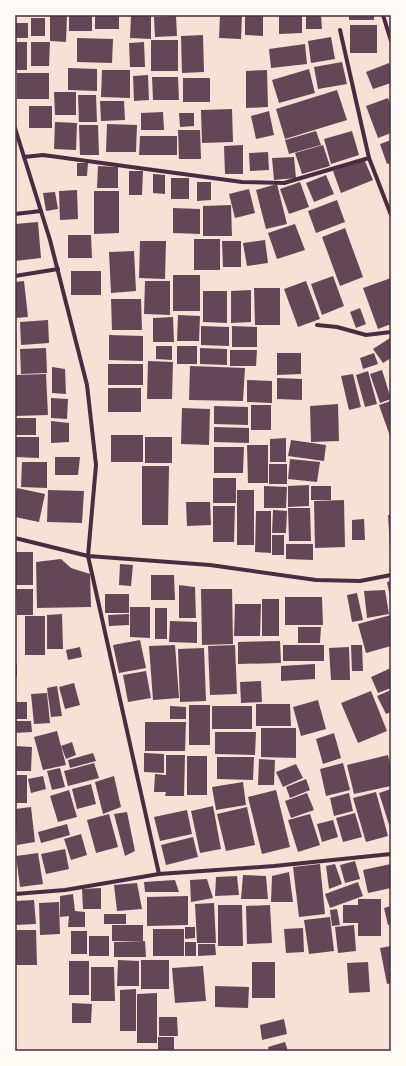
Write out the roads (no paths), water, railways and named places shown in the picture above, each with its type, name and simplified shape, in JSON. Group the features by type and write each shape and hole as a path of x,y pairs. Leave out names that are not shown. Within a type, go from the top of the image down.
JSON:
{"street":[{"path":"382,15 391,41"},
{"path":"340,30 369,158 391,215"},
{"path":"15,128 58,269 87,385 96,465 88,556 159,874"},
{"path":"24,157 43,155 242,182 284,183 369,158"},
{"path":"15,214 41,211"},
{"path":"15,276 58,269"},
{"path":"317,325 337,327 366,335 391,332"},
{"path":"15,538 88,556 210,565 316,580 360,581 391,575"},
{"path":"15,894 65,890 159,874 274,866 391,854"}]}
